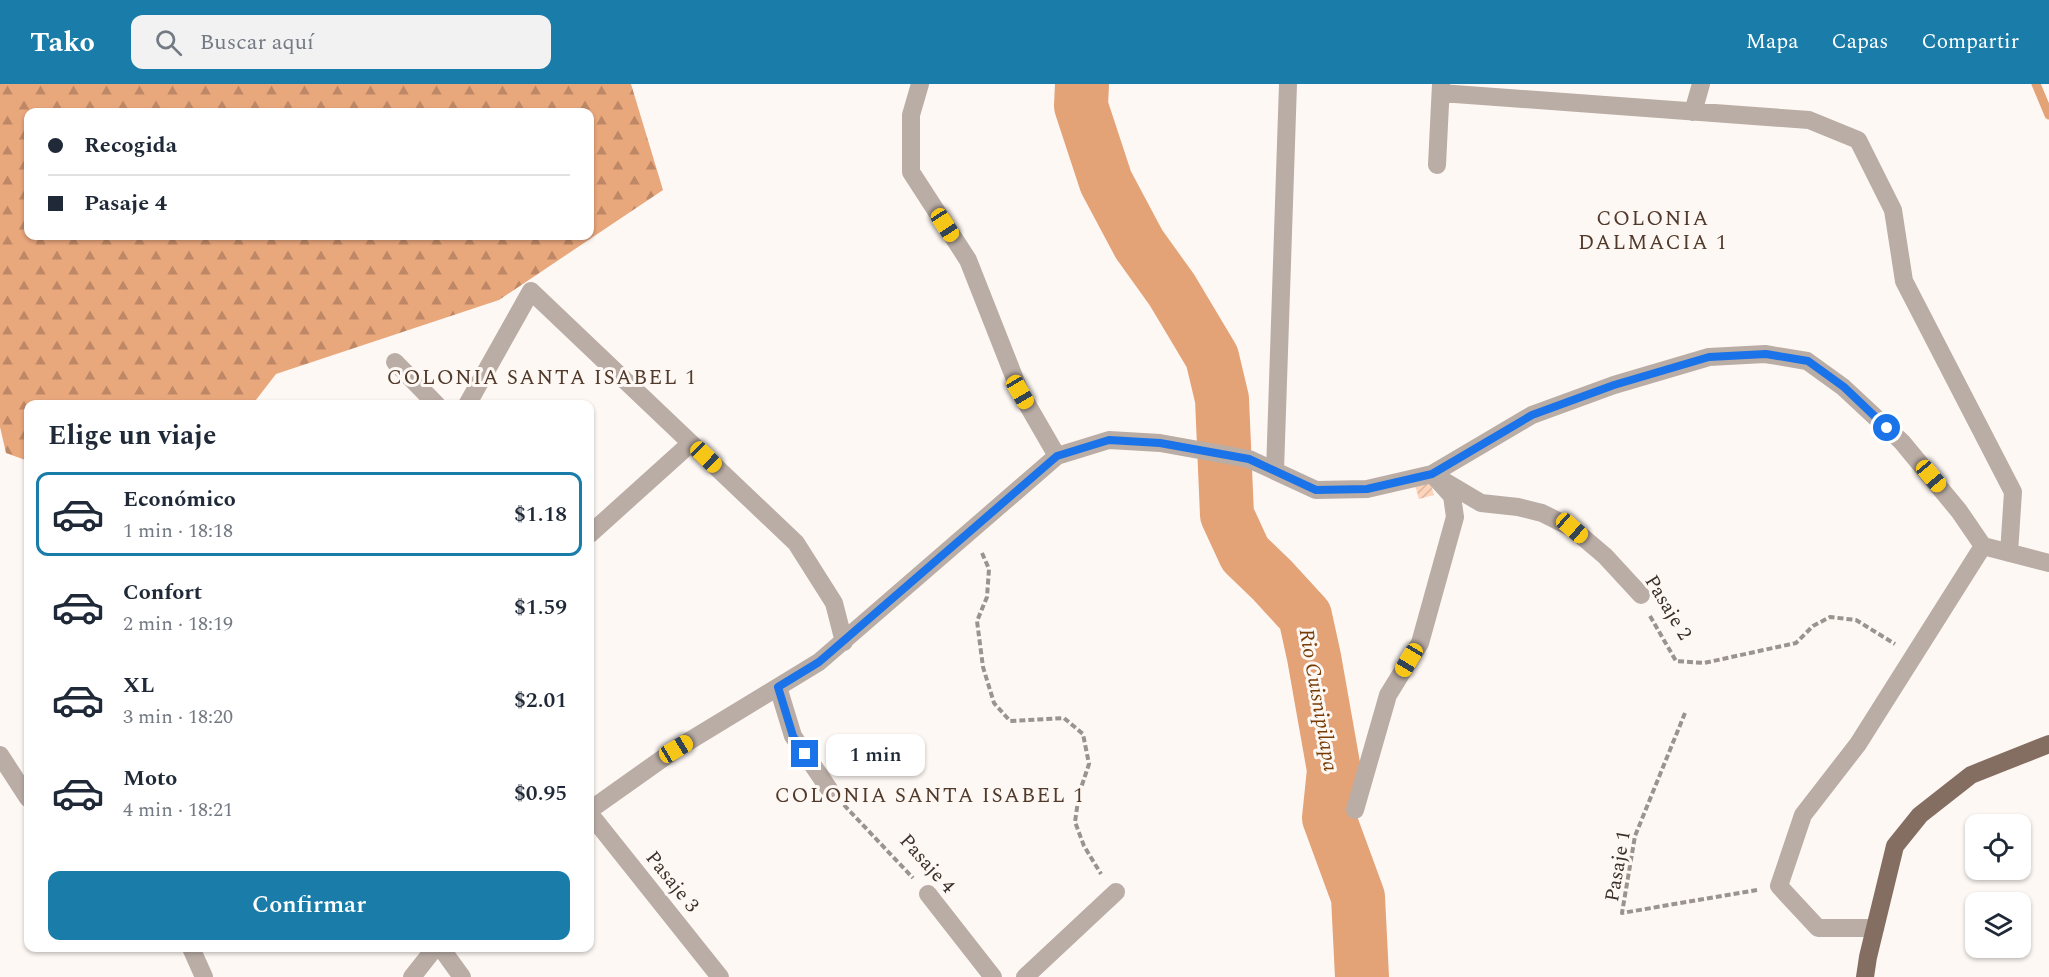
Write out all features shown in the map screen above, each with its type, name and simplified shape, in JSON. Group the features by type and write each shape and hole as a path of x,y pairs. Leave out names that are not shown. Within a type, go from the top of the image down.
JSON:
{"main road":[{"path":"1865,977 1895,846 1920,815 1971,775 2049,744"}],"street":[{"path":"920,84 911,115 911,172 968,261 1020,392 1057,456"},
{"path":"1275,471 1288,84"},
{"path":"1693,112 1701,84"},
{"path":"1437,165 1441,89 1809,120 1858,140 1893,210 1904,281 2013,492 2009,553"},
{"path":"470,400 531,291 796,543 834,603 844,642"},
{"path":"594,809 676,749 819,662 1057,456 1109,440 1160,443 1249,459 1316,490 1367,489 1432,474 1532,415 1614,385 1709,357 1766,354 1808,361 1844,387 1902,442 1959,511 1983,546 2049,563"},
{"path":"395,362 432,400"},
{"path":"594,530 691,443"},
{"path":"1355,810 1388,695 1419,643 1455,517 1452,496 1432,474"},
{"name":"Pasaje 2","path":"1432,474 1481,503 1518,507 1542,513 1572,528 1605,556 1641,595"},
{"path":"1875,928 1818,928 1779,886 1803,815 1858,744 1983,546"},
{"path":"778,687 793,736 829,789"},
{"path":"0,755 24,792"},
{"name":"Pasaje 3","path":"594,817 720,977"},
{"path":"1025,977 1116,892"},
{"name":"Pasaje 4","path":"928,894 993,977"},
{"path":"192,952 204,977"},
{"path":"412,977 432,952"},
{"path":"444,952 462,977"}],"path":[{"path":"972,531 989,569 987,597 977,621 983,667 994,703 1010,721 1064,718 1083,734 1089,764 1079,794 1075,822 1084,846 1106,882 1116,892"},
{"name":"Pasaje 2","path":"1641,595 1656,628 1676,661 1704,663 1796,643 1813,626 1830,617 1856,620 1914,655"},
{"name":"Pasaje 1","path":"1685,713 1635,836 1622,912 1779,886"},
{"name":"Pasaje 4","path":"829,789 928,894"}],"green space":[{"path":"0,84 631,84 663,190 594,236 594,108 24,108 24,240 588,240 499,300 276,374 256,400 24,400 24,460 6,453 0,427"}],"building":[{"path":"1430,480 1434,495 1419,499 1415,485"}],"waterway":[{"name":"Rio Cuisnipilapa","path":"1082,84 1081,106 1106,182 1139,244 1172,290 1212,357 1222,399 1227,515 1245,554 1305,616 1334,770 1329,818 1358,897 1362,977"},
{"path":"2036,84 2049,115"}],"district":[{"name":"COLONIA DALMACIA 1","path":"1653,230"},
{"name":"COLONIA SANTA ISABEL 1","path":"542,377"},
{"name":"COLONIA SANTA ISABEL 1","path":"930,795"}],"route":[{"path":"805,754 793,736 778,687 819,662 1057,456 1109,440 1160,443 1249,459 1316,490 1367,489 1432,474 1532,415 1614,385 1709,357 1766,354 1808,361 1844,387 1887,428"}]}
